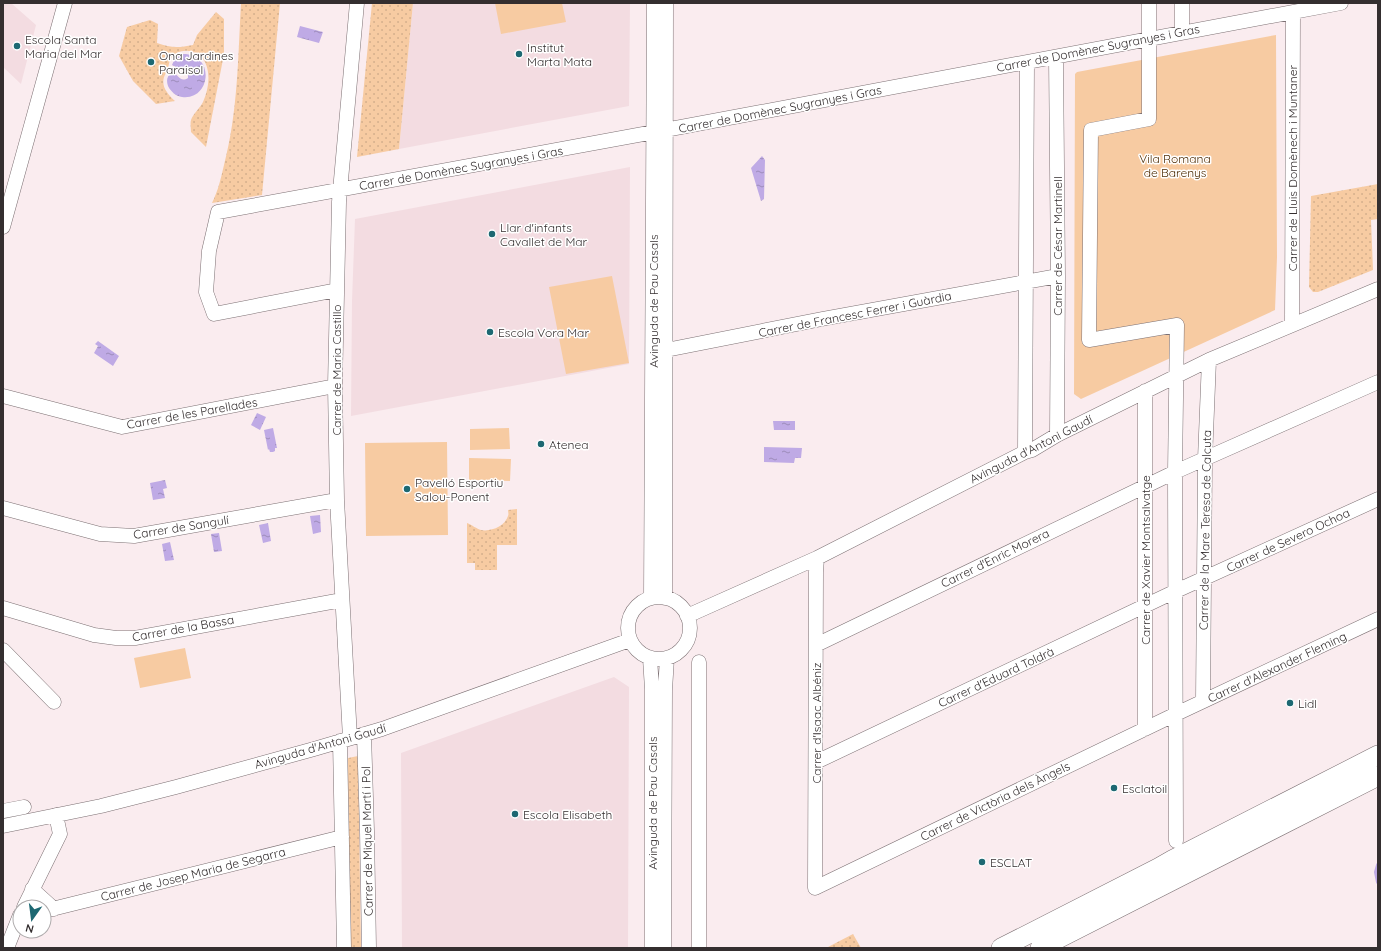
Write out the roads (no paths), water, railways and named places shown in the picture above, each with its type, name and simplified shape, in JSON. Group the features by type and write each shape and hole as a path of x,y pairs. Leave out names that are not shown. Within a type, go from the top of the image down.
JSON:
{"street":[{"path":"3,227 65,3"},
{"name":"Carrer de Maria Castillo","path":"345,739 342,600 337,500 335,386 340,190 357,3"},
{"name":"Avinguda de Pau Casals","path":"654,3 659,132 658,598"},
{"name":"Avinguda de Pau Casals","path":"659,132 666,3"},
{"path":"1149,3 1149,119 1091,130 1089,340 1177,325 1175,472 1176,841"},
{"path":"1182,3 1182,32"},
{"name":"Carrer de Domènec Sugranyes i Gras","path":"204,217 218,212 659,132 1149,38 1341,3"},
{"name":"Carrer de Lluis Domènech i Muntaner","path":"1292,325 1293,12"},
{"name":"Carrer de César Martinell","path":"1056,57 1058,276 1057,435"},
{"path":"1025,452 1027,62"},
{"path":"218,212 209,251 206,292 214,314 337,290"},
{"name":"Carrer de Francesc Ferrer i Guàrdia","path":"659,352 822,319 1058,276"},
{"name":"Avinguda d'Antoni Gaudí","path":"687,616 817,558 1177,375 1209,360 1378,289"},
{"name":"Carrer de la Mare Teresa de Calcuta","path":"1203,701 1205,458 1209,360"},
{"name":"Carrer d'Enric Morera","path":"816,645 1145,486 1378,382"},
{"name":"Carrer de les Parellades","path":"3,396 122,427 335,386"},
{"name":"Carrer de Xavier Montsalvatge","path":"1145,391 1145,730"},
{"path":"1206,436 1223,450"},
{"path":"1123,497 1145,513"},
{"name":"Carrer de Severo Ochoa","path":"1176,591 1378,499"},
{"name":"Carrer de Sangulí","path":"3,508 100,534 134,536 337,500"},
{"path":"1204,551 1226,568"},
{"name":"Carrer d'Isaac Albéniz","path":"815,888 817,558"},
{"name":"Carrer d'Eduard Toldrà","path":"816,762 1176,591"},
{"path":"658,598 670,599 681,606 687,616 690,628 688,639 678,653 667,658 650,658 641,654 630,640 628,628 632,611 640,603 658,598"},
{"name":"Carrer de la Bassa","path":"3,608 94,635 116,638 135,638 342,600"},
{"path":"1125,615 1146,631"},
{"name":"Carrer d'Alexander Fleming","path":"1176,714 1378,619"},
{"path":"816,622 834,636"},
{"name":"Avinguda d'Antoni Gaudí","path":"3,826 101,806 176,787 382,729 630,640"},
{"path":"3,650 54,702"},
{"name":"Avinguda de Pau Casals","path":"650,658 652,689 652,948"},
{"name":"Avinguda de Pau Casals","path":"664,948 664,698 667,658"},
{"path":"699,662 699,948"},
{"path":"1203,676 1226,690"},
{"name":"Carrer de Victòria dels Àngels","path":"815,888 1176,714"},
{"name":"Carrer de Miquel Martí i Pol","path":"364,734 369,948"},
{"name":"Carrer de Miquel Martí i Pol","path":"344,948 342,836 345,739"},
{"path":"1001,948 1378,755"},
{"path":"1040,948 1378,776"},
{"path":"3,811 24,807"},
{"path":"28,899 60,834 56,815"},
{"name":"Carrer de Josep Maria de Segarra","path":"52,909 342,836"},
{"path":"32,889 40,899"},
{"path":"7,948 12,936"}],"water":[{"path":"300,26 323,32 319,43 297,37"},
{"path":"182,54 193,56 200,61 205,68 206,77 204,85 199,92 192,96 178,96 167,84 168,77 172,72 181,79 188,78 188,73 172,65 175,58"},
{"path":"762,156 765,160 764,199 761,201 751,168"},
{"path":"98,341 119,356 113,366 94,353 98,346 95,344"},
{"path":"257,413 266,417 260,430 251,425"},
{"path":"773,421 795,421 795,430 774,430"},
{"path":"273,428 277,448 275,448 275,451 270,452 269,449 268,450 264,430"},
{"path":"764,447 802,448 801,458 795,458 794,463 764,462"},
{"path":"165,480 167,488 163,489 165,498 153,500 150,483"},
{"path":"320,515 321,532 313,534 310,516"},
{"path":"268,523 271,541 263,543 259,525"},
{"path":"219,533 222,551 214,552 211,534"},
{"path":"170,542 174,560 165,561 162,544"}],"waterway":[{"path":"1378,865 1376,872 1378,882"}],"place":[{"name":"Escola Santa Maria del Mar","path":"17,46"},
{"name":"Institut Marta Mata","path":"519,54"},
{"name":"Ona Jardines Paraisol","path":"151,62"},
{"name":"Llar d'infants Cavallet de Mar","path":"492,234"},
{"name":"Escola Vora Mar","path":"490,332"},
{"name":"Atenea","path":"541,444"},
{"name":"Pavelló Esportiu Salou-Ponent","path":"407,489"},
{"name":"Lidl","path":"1290,703"},
{"name":"Esclatoil","path":"1114,788"},
{"name":"Escola Elisabeth","path":"515,814"},
{"name":"ESCLAT","path":"982,862"}],"park label":[{"name":"Vila Romana de Barenys","path":"1175,165"}]}
